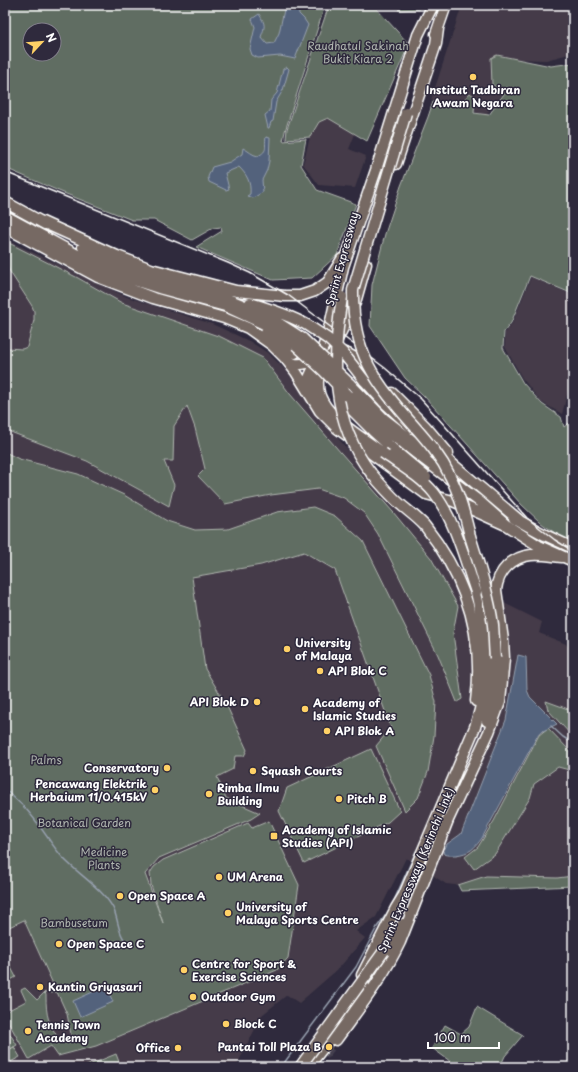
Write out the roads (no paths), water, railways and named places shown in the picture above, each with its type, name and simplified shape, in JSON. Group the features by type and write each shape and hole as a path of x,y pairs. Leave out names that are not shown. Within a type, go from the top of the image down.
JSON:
{"highway":[{"name":"Sprint Expressway","path":"403,111 438,29 446,5"},
{"name":"Sprint Expressway","path":"432,6 403,111 342,297 338,324 336,377 338,401 352,446 361,461 388,492 424,525 454,570 465,594 487,655 478,690 471,733 466,749"},
{"path":"320,411 309,388 309,378 324,345 331,321 336,295 351,244 376,170 418,35 432,6"},
{"path":"285,358 294,364 302,364 317,360 335,343 355,304 372,241 436,44 438,29"},
{"path":"403,111 353,290 352,307 358,341 374,377 386,394 436,450 451,477 462,507 486,592 493,624 487,655"},
{"path":"5,202 116,265 162,281 223,297 243,300 295,318 328,339 383,401 436,450"},
{"path":"5,216 122,280 172,298 234,317 268,334 298,346 378,425 480,502 506,525"},
{"path":"40,221 117,256 150,269 236,291 285,296 300,296 315,291 328,282 351,244"},
{"path":"5,227 98,277 168,303 224,318 248,328 272,345 285,358 296,372 320,411 338,428 426,494 453,501 506,525 539,546 573,561"},
{"path":"109,272 162,290 224,306 264,324 298,346 348,383 384,418 413,442 503,511 545,535 573,548"},
{"path":"361,283 359,315 361,333 366,350 377,374 384,386 425,426 462,472"},
{"path":"145,294 172,298"},
{"path":"336,295 337,304 340,308 348,308 355,304"},
{"path":"223,297 264,314 288,329 298,346 335,391 372,431 428,479 442,496 452,513 459,529 484,622 492,694 489,715 478,754"},
{"path":"476,592 454,532 441,504 433,492 424,483 347,427 331,413 323,403 318,392 318,383 322,368 330,355 339,352 356,359 444,457 519,520"},
{"path":"478,754 489,732 500,702 504,658 503,640 496,597 497,583 502,571 511,562 522,556 532,555 562,557"},
{"name":"Sprint Expressway (Kerinchi Link)","path":"405,893 466,749"},
{"name":"Sprint Expressway (Kerinchi Link)","path":"336,1040 391,962 448,820 478,754"},
{"path":"301,1067 327,1034 351,994 371,960 396,908 405,893"},
{"path":"308,1067 326,1044 373,972 400,913 405,893"},
{"path":"301,1067 396,934 413,907"},
{"path":"316,1067 324,1055"}],"water":[{"path":"285,5 303,5 298,8 299,14 308,25 295,59 280,56 258,58 252,55 250,49 255,27 252,19 259,14 264,26 261,37 267,44 274,43 279,33"},
{"path":"287,67 289,69 283,90 276,102 273,121 268,128 265,115 270,111 271,100 277,93 283,69"},
{"path":"266,137 270,138 269,161 267,170 262,180 263,192 253,198 247,196 250,194 249,182 239,167 225,173 229,189 226,190 209,182 208,177 212,167 230,162 242,154 243,148 258,156 264,152"},
{"path":"518,655 526,657 527,690 530,697 557,724 539,733 477,845 465,853 446,855 443,853 447,844 461,834 506,720"},
{"path":"106,986 113,1002 80,1017 73,1001"}],"waterway":[{"path":"551,726 563,737 573,743"},
{"path":"5,791 8,792 29,813 63,858 96,887 108,901 113,908 121,934 126,942"},
{"path":"392,905 416,851 419,851"},
{"path":"281,1067 356,967 377,927 388,912"}],"tunnel":[{"path":"324,1055 336,1040"}],"railway":[{"path":"5,172 228,263 250,273 288,295 385,368 421,399 527,518 555,540 573,551"}],"place":[{"name":"Institut Tadbiran Awam Negara","path":"473,77"},
{"name":"University of Malaya","path":"287,649"},
{"name":"API Blok C","path":"320,671"},
{"name":"API Blok D","path":"257,702"},
{"name":"Academy of Islamic Studies","path":"305,709"},
{"name":"API Blok A","path":"327,731"},
{"name":"Conservatory","path":"167,768"},
{"name":"Squash Courts","path":"253,771"},
{"name":"Pencawang Elektrik Herbaium 11/0.415kV","path":"155,790"},
{"name":"Rimba Ilmu Building","path":"209,794"},
{"name":"Pitch B","path":"339,799"},
{"name":"Academy of Islamic Studies (API)","path":"274,836"},
{"name":"UM Arena","path":"219,877"},
{"name":"Open Space A","path":"120,896"},
{"name":"University of Malaya Sports Centre","path":"228,913"},
{"name":"Open Space C","path":"59,944"},
{"name":"Centre for Sport & Exercise Sciences","path":"184,970"},
{"name":"Kantin Griyasari","path":"40,987"},
{"name":"Outdoor Gym","path":"193,997"},
{"name":"Block C","path":"226,1024"},
{"name":"Tennis Town Academy","path":"28,1031"},
{"name":"Pantai Toll Plaza B","path":"329,1047"},
{"name":"Office","path":"178,1048"}],"park label":[{"name":"Raudhatul Sakinah Bukit Kiara 2","path":"358,52"},
{"name":"Palms","path":"46,760"},
{"name":"Botanical Garden","path":"84,823"},
{"name":"Medicine Plants","path":"104,858"},
{"name":"Bambusetum","path":"74,923"}]}
